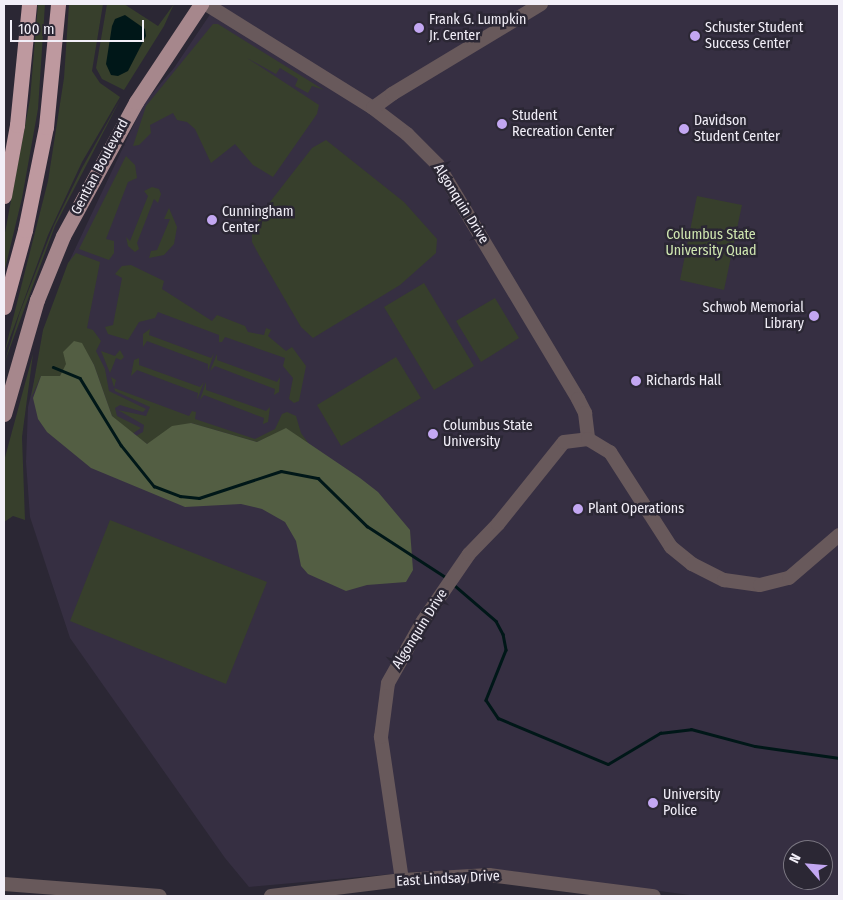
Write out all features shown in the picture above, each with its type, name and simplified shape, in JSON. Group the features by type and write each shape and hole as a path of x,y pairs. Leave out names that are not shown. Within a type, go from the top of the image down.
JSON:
{"highway":[{"path":"4,196 17,125 29,4"},
{"path":"4,307 26,230 46,127 58,4"}],"main road":[{"name":"Gentian Boulevard","path":"4,414 37,300 72,219 136,102 201,4"}],"street":[{"name":"Algonquin Drive","path":"206,4 373,108 407,134 438,166 585,413 588,439 564,442 460,568 440,596 388,683 380,737 402,880"},
{"path":"373,108 392,94 541,4"},
{"path":"588,439 610,452 671,547 711,575 740,584 776,582 803,568 839,535"},
{"name":"East Lindsay Drive","path":"270,896 402,880 489,875 654,896"},
{"path":"4,884 160,896"}],"shaded area":[{"name":"Columbus State University","path":"217,4 839,4 839,896 697,896 502,870 415,872 249,887 225,858 70,638 30,517 26,462 28,407 45,335 68,264 144,103 174,68"},
{"path":"125,15 145,29 146,36 128,71 118,76 111,75 106,64 112,26 115,19"}],"green space":[{"path":"38,4 45,4 38,109 22,198 4,273 4,238 30,99"},
{"path":"69,4 103,4 92,71 100,83 120,97 82,162 48,235 4,354 48,181 64,78"},
{"path":"107,4 124,4 158,26 174,4 164,26 124,90 102,79 96,68"},
{"path":"213,24 218,24 324,90 312,86 308,93 295,86 298,79 280,68 276,74 247,58 319,105 317,114 273,177 253,165 235,144 211,163 195,129 187,122 177,120 173,113 150,125 151,133 139,145 133,146 146,106"},
{"path":"121,98 55,226 4,364 20,312 54,225 82,168"},
{"path":"326,140 404,202 437,239 436,253 400,285 313,338 301,327 259,255 252,242 252,232 263,211 312,148"},
{"path":"126,156 135,165 137,178 128,182 106,239 114,241 114,253 109,260 79,249"},
{"path":"152,187 159,189 161,194 158,203 154,199 137,243 139,249 135,252 128,246 126,237 130,241 148,196 144,191"},
{"name":"Columbus State University Quad","path":"697,196 742,205 724,290 680,280"},
{"path":"169,208 177,227 174,244 164,255 149,258 151,251 157,250 170,219 164,219"},
{"path":"76,253 100,262 87,328 93,330 101,341 96,351 105,369 109,391 146,409 143,412 120,405 115,408 117,416 141,428 132,434 112,416 94,365 81,343 60,376 41,376 31,398 43,330 68,263"},
{"path":"131,265 164,281 162,289 212,321 217,315 245,326 248,332 264,335 266,328 271,330 268,336 286,351 292,347 306,366 299,401 294,403 289,399 293,378 283,366 285,358 225,337 222,342 219,342 219,335 158,312 155,318 139,322 128,340 108,334 105,327 113,325 122,278 115,274 122,266"},
{"path":"424,283 474,366 434,390 384,307"},
{"path":"495,298 519,338 481,362 456,321"},
{"path":"150,329 149,335 211,358 214,353 208,371 208,364 147,341 143,347 143,334"},
{"path":"74,341 82,343 94,365 112,416 147,444 172,426 191,423 257,442 286,428 360,478 378,492 410,530 413,570 406,582 367,585 346,591 308,574 301,566 296,541 285,522 262,509 241,504 185,507 91,468 47,432 38,419 33,398 41,376 60,376 66,364 63,352"},
{"path":"120,350 124,357 121,360 116,358 110,373 101,351 115,356"},
{"path":"33,354 22,437 25,520 13,516 4,522 4,461"},
{"path":"217,354 217,360 277,382 280,377 279,392 274,395 275,389 215,366 210,371"},
{"path":"396,357 421,398 341,446 317,405"},
{"path":"139,358 139,365 200,387 204,382 197,400 198,393 137,370 131,376 134,360"},
{"path":"111,377 116,380 114,388"},
{"path":"206,382 206,390 266,411 270,407 268,422 263,424 264,418 204,395 200,400"},
{"path":"114,388 189,416 192,411 196,412 195,419 255,439 275,429 282,414 287,412 296,416 301,433 311,447 286,429 257,442 191,423 147,444 136,436 143,432 144,425 118,410 146,416 150,407 115,391"},
{"path":"110,520 267,582 226,684 70,621"}],"waterway":[{"path":"53,367 80,378 121,445 154,486 180,496 199,498 281,471 318,478 367,526 447,578"},
{"path":"453,584 496,621 503,634 506,650 486,700 498,718 608,764 660,733 691,729 755,746 839,758"}],"place":[{"name":"Frank G. Lumpkin Jr. Center","path":"419,28"},
{"name":"Schuster Student Success Center","path":"695,36"},
{"name":"Student Recreation Center","path":"502,124"},
{"name":"Davidson Student Center","path":"684,129"},
{"name":"Cunningham Center","path":"212,220"},
{"name":"Schwob Memorial Library","path":"814,316"},
{"name":"Richards Hall","path":"636,381"},
{"name":"Columbus State University","path":"433,434"},
{"name":"Plant Operations","path":"578,509"},
{"name":"University Police","path":"653,803"}]}
